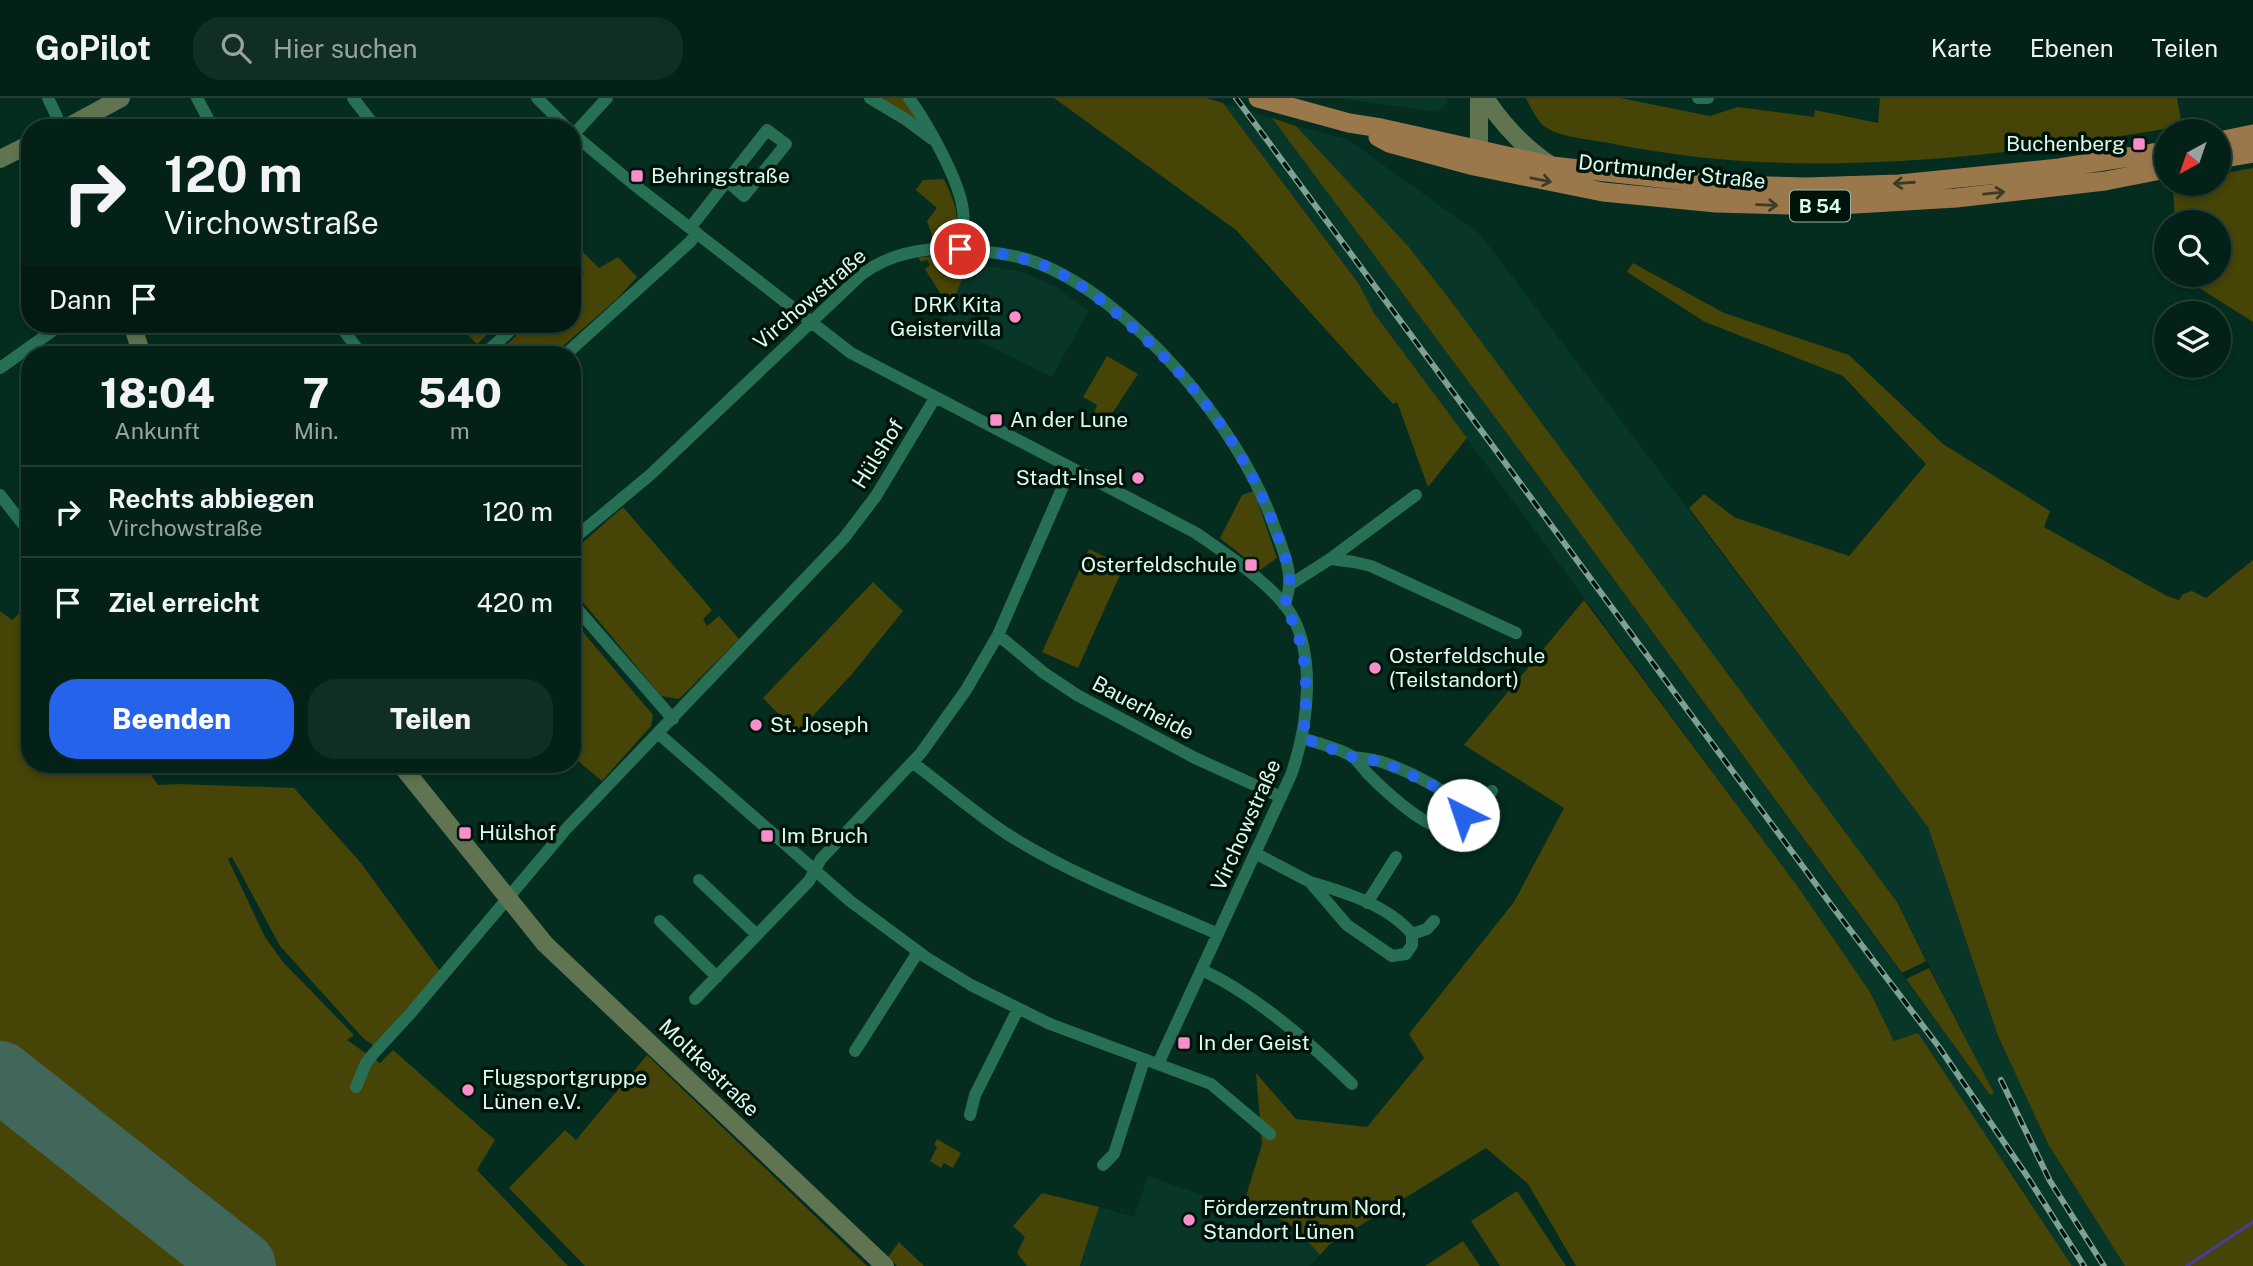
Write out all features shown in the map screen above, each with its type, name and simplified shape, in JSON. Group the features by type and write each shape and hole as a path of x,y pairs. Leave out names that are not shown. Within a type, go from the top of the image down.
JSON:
{"main road":[{"name":"Dortmunder Straße","path":"1258,98 1322,116 1381,128 1476,158 1603,192 1716,203 1822,206 1956,198 2105,181 2154,171"},
{"path":"2231,139 2253,134"},
{"name":"Dortmunder Straße","path":"1476,158 1723,185 1842,186 1979,177 2059,168 2154,152"},
{"path":"2231,157 2253,153"}],"street":[{"path":"48,98 59,119"},
{"path":"81,119 121,98"},
{"path":"197,98 208,119"},
{"path":"353,98 369,119"},
{"path":"537,98 558,119"},
{"path":"581,119 607,98"},
{"path":"870,98 905,119 935,142"},
{"path":"909,98 935,142 962,202 963,232 960,249"},
{"path":"1476,158 1479,98"},
{"path":"1485,98 1502,124 1527,150 1552,166"},
{"path":"1698,98 1708,98"},
{"path":"575,346 690,242 693,230 727,181 767,130 786,144 744,195 727,181"},
{"path":"581,140 851,353 1196,533 1239,564 1284,605 1291,584 1330,559 1416,495"},
{"path":"0,159 21,148"},
{"name":"Virchowstraße","path":"581,532 650,475 861,275 886,259 917,251 960,249 998,253 1058,272 1094,295 1157,349 1193,387 1243,456 1264,497 1286,560 1291,584"},
{"path":"31,346 49,333"},
{"path":"493,346 507,333"},
{"path":"0,368 21,353"},
{"name":"Hülshof","path":"507,898 576,818 844,538 876,496 935,398"},
{"path":"695,999 809,881 821,859 913,763 947,719 998,635 1071,468"},
{"path":"0,495 21,522"},
{"path":"1330,559 1370,566 1516,633"},
{"name":"Virchowstraße","path":"1158,1064 1281,797 1303,738 1307,681 1297,630 1284,605"},
{"path":"581,613 673,719"},
{"name":"Bauerheide","path":"998,635 1044,673 1077,695 1202,761 1281,797"},
{"path":"659,734 850,901 918,952 971,985 1018,1009 1084,1038 1211,1084 1270,1134"},
{"path":"1303,738 1353,757 1384,762 1434,786 1460,804 1463,811 1461,821 1455,828 1442,829 1431,824 1390,794 1353,757"},
{"path":"913,763 987,821 1044,855 1109,887 1218,934"},
{"name":"Moltkestraße","path":"407,773 545,944 885,1266"},
{"path":"1463,811 1492,791"},
{"path":"1255,853 1310,882 1367,902 1407,928 1412,934 1412,945 1406,954 1392,956 1347,925 1310,882"},
{"path":"1367,902 1396,857"},
{"path":"699,880 757,935"},
{"path":"356,1087 366,1063 507,898"},
{"path":"660,921 717,977"},
{"path":"1412,934 1427,929 1434,921"},
{"path":"855,1051 918,952"},
{"path":"1202,970 1247,997 1308,1041 1352,1084"},
{"path":"970,1115 975,1095 1018,1009"},
{"path":"1103,1166 1114,1154 1144,1060"}],"shaded area":[{"path":"877,98 904,98 922,124"},
{"path":"1054,98 1206,98 1223,103 1359,284 1374,313 1467,438 1428,487 1397,402 1393,404 1236,230"},
{"path":"1338,98 1447,98 1447,104 1438,112"},
{"path":"1526,98 1620,98 1710,116 1738,107 1814,117 1815,110 1878,123 1880,98 2177,98 2181,119 2154,119 2154,131 2041,148 1970,156 1827,163 1755,162 1684,155 1579,138 1547,128"},
{"path":"1223,103 1272,118 1517,447 1990,1095 1993,1092 1897,902 1451,301 1408,246 1296,126 1347,139 1481,235 1928,827 1998,1036 2048,1144 2125,1266 2072,1266 2008,1167 1895,1042 1870,992 1798,887 1374,313 1359,284"},
{"path":"1272,118 1296,126 1408,246 1451,301 1897,902 1926,961 1902,973"},
{"path":"2253,168 2253,322 2231,308 2231,301 2220,301 2198,287 2231,287 2231,210 2174,210 2174,196 2231,196 2231,172"},
{"path":"944,179 956,211 956,227 947,241 934,241 927,221 937,208 916,190 923,180"},
{"path":"581,250 599,268 618,257 637,277 581,330 581,276 584,273 581,269"},
{"path":"918,257 978,259 981,265 970,263 953,300 940,293 925,269 930,265 927,260 921,262"},
{"name":"DRK Kita Geistervilla","path":"970,263 1024,272 1056,287 1089,311 1052,377 941,322"},
{"path":"1633,263 1724,313 1849,355 1943,444 2050,511 2044,527 2167,596 2179,600 2183,594 2192,591 2206,598 2253,560 2253,1266 2125,1266 2048,1144 1998,1036 1928,827 1689,508 1704,494 1734,517 1849,556 1926,464 1843,376 1705,322 1627,272"},
{"path":"466,333 489,333 477,344"},
{"path":"519,333 578,333 563,346 505,346"},
{"path":"1107,356 1138,374 1106,423 1093,416 1097,405 1083,397"},
{"path":"1254,491 1277,558 1260,570 1220,538 1242,495"},
{"path":"623,507 712,610 703,619 707,626 719,616 739,639 679,699 661,696 581,600 581,544"},
{"path":"1089,549 1124,566 1078,668 1042,652"},
{"path":"873,582 903,611 852,674 797,733 763,698"},
{"path":"1584,600 1798,887 1870,992 1894,1041 1918,1033 2072,1266 1576,1266 1528,1184 1486,1148 1330,1244 1320,1255 1295,1229 1277,1217 1242,1209 1262,1144 1256,1073 1296,1119 1367,1127 1424,1058 1409,1034 1514,902 1564,808 1464,745"},
{"path":"0,611 12,620 21,612 21,773 150,773 158,785 294,788 361,863 440,971 374,1046 363,1038 280,946 232,857 228,859 265,937 283,962 354,1035 347,1040 380,1063 393,1050 495,1140 477,1170 568,1266 0,1266"},
{"path":"581,630 653,715 651,726 602,781 581,764"},
{"path":"1929,968 1994,1093 1990,1095 1906,979"},
{"path":"647,1055 867,1266 585,1266 509,1188 565,1130 576,1140"},
{"path":"937,1139 961,1153 953,1168 944,1163 941,1168 930,1161 937,1147 934,1145"},
{"name":"Förderzentrum Nord, Standort Lünen","path":"1148,1176 1242,1209 1273,1215 1299,1230 1320,1255 1309,1266 1081,1266 1099,1207 1134,1217"},
{"path":"1517,1191 1566,1266 1500,1266 1471,1221"},
{"path":"1042,1193 1099,1207 1080,1266 1027,1266 1017,1253 1025,1237 1013,1226"},
{"path":"1463,1241 1480,1266 1425,1266"},
{"path":"899,1242 924,1266 897,1266 888,1257"}],"waterway":[{"path":"2187,1266 2253,1222"}],"runway":[{"path":"0,1076 241,1266"}],"railway":[{"path":"1236,98 1939,1047 2027,1176 2084,1266"},
{"path":"2001,1080 2050,1181 2104,1266"}],"place":[{"name":"Buchenberg","path":"2139,144"},
{"name":"Behringstraße","path":"637,176"},
{"name":"DRK Kita Geistervilla","path":"1015,317"},
{"name":"An der Lune","path":"996,420"},
{"name":"Stadt-Insel","path":"1138,478"},
{"name":"Osterfeldschule","path":"1251,565"},
{"name":"Osterfeldschule (Teilstandort)","path":"1375,668"},
{"name":"St. Joseph","path":"756,725"},
{"name":"Hülshof","path":"465,833"},
{"name":"Im Bruch","path":"767,836"},
{"name":"In der Geist","path":"1184,1043"},
{"name":"Flugsportgruppe Lünen e.V.","path":"468,1090"},
{"name":"Förderzentrum Nord, Standort Lünen","path":"1189,1220"}],"route":[{"path":"960,249 998,253 1033,262 1080,285 1157,349 1193,387 1243,456 1264,497 1289,571 1291,584 1284,605 1297,630 1307,681 1303,738 1353,757 1384,762 1434,786 1460,804 1463,815"}]}
